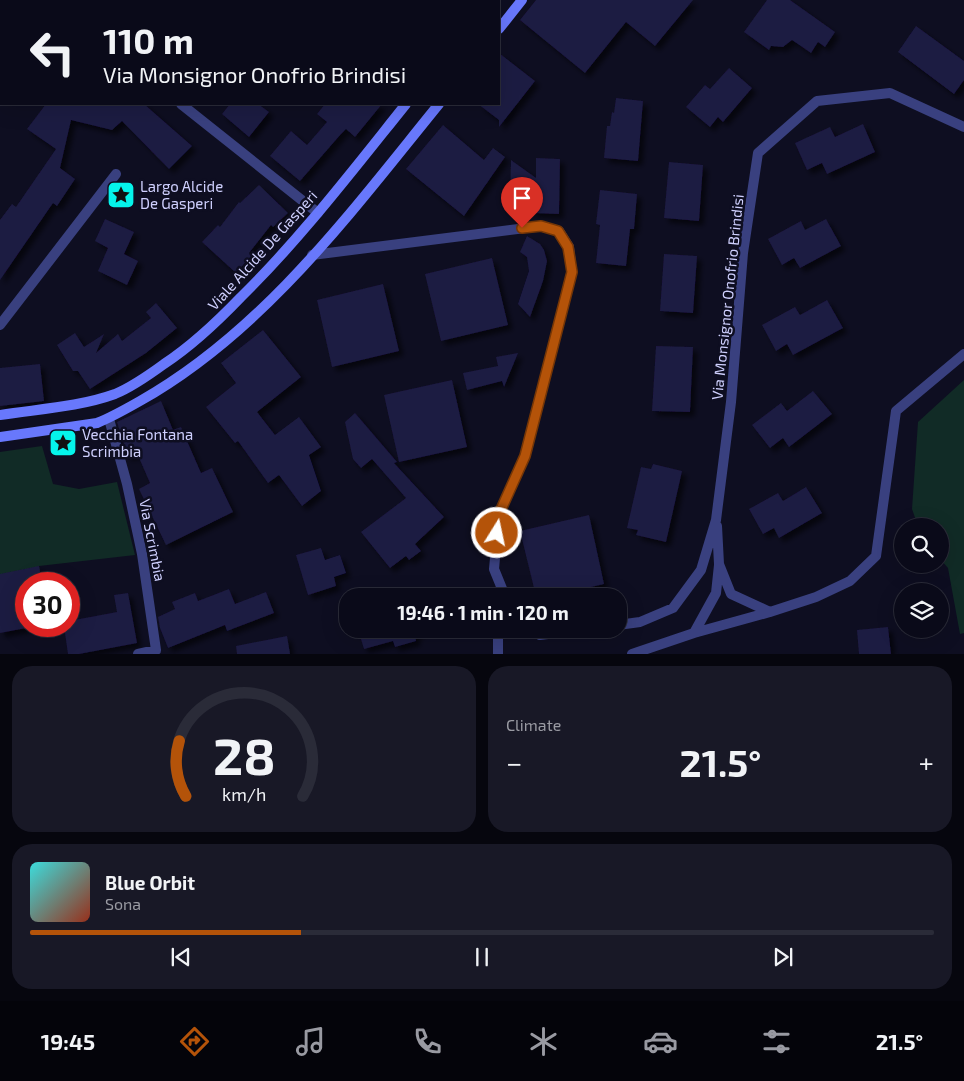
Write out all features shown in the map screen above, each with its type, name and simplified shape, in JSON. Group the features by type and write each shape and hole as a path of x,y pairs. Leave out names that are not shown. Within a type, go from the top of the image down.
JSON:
{"main road":[{"path":"500,28 522,0"},
{"name":"Viale Alcide De Gasperi","path":"0,415 95,401 118,393 184,351 215,324 266,273 318,214 405,105"},
{"path":"0,437 97,423 171,383 200,362 262,309 312,255 359,203 437,105"}],"street":[{"name":"Via Monsignor Onofrio Brindisi","path":"627,624 640,622 673,608 701,570 716,520 731,402 743,253 758,154 817,101 890,92 964,127"},
{"path":"182,105 318,214"},
{"path":"0,325 116,174"},
{"path":"312,255 541,226 558,231 568,247 572,272 525,456 499,514 494,569 495,588"},
{"path":"632,654 694,633 816,597 850,581 876,556 896,411 964,354"},
{"name":"Via Scrimbia","path":"109,418 127,484 142,554 156,650 138,654"},
{"path":"694,633 716,594 719,564 716,520"},
{"path":"719,564 731,594 770,612"},
{"path":"494,569 501,588"},
{"path":"498,654 499,638"}],"green space":[{"path":"964,380 964,633 960,634 949,573 949,518 915,518 912,509 918,422"},
{"path":"42,446 53,484 79,489 117,482 135,555 39,566 40,572 15,572 15,587 0,590 0,452"}],"building":[{"path":"536,0 693,0 655,46 626,22 585,73 520,20"},
{"path":"767,0 790,0 835,32 825,47 818,42 811,53 792,40 783,47 771,46 769,50 744,32"},
{"path":"916,26 964,61 964,80 954,94 898,52"},
{"path":"500,54 535,81 499,127 499,120 479,105 500,105"},
{"path":"729,68 752,88 723,122 718,117 710,127 686,107 705,85 710,89"},
{"path":"616,98 643,101 638,161 604,158 607,126 610,126"},
{"path":"45,105 145,105 192,146 169,169 122,121 112,130 71,120 60,168 75,179 57,206 53,203 0,280 0,220 12,204 16,207 56,149 27,129"},
{"path":"229,105 259,105 269,112 249,137 222,114"},
{"path":"324,105 381,105 355,137 346,129 300,181 270,156 291,131 307,145 327,122 317,114"},
{"path":"863,124 875,152 827,174 822,163 807,170 795,143 830,127 835,137"},
{"path":"443,125 484,160 493,148 505,157 464,216 406,169"},
{"path":"536,158 560,159 559,214 533,213 533,199 510,199 511,160 536,178"},
{"path":"669,162 703,165 699,221 664,218"},
{"path":"259,185 288,213 273,227 271,225 249,253 251,256 236,273 202,242 218,225 220,227 239,202"},
{"path":"600,190 637,194 634,229 630,229 626,266 596,263 600,225 596,224"},
{"path":"105,219 134,232 124,254 138,261 127,285 98,271 108,248 95,241"},
{"path":"826,219 841,246 800,268 794,258 782,265 768,239 801,221 805,230"},
{"path":"527,236 540,244 547,261 543,281 530,317 518,304 529,271 527,257 520,252"},
{"path":"664,254 697,256 693,313 660,311"},
{"path":"492,258 508,325 441,341 425,274"},
{"path":"383,284 399,351 332,367 317,300"},
{"path":"827,300 843,328 793,355 787,344 776,351 762,325 795,307 800,315"},
{"path":"156,303 177,328 146,353 90,389 78,371 73,371 57,345 75,333 84,347 104,334 96,353 118,334 122,341 151,318 146,312"},
{"path":"263,330 301,377 257,412 275,435 299,417 321,447 309,455 321,491 302,506 279,475 268,483 238,441 235,443 206,407 236,383 221,363"},
{"path":"656,346 693,347 690,412 652,411"},
{"path":"518,353 504,387 502,381 467,390 463,373 498,366 496,357"},
{"path":"40,364 44,401 0,406 0,368"},
{"path":"452,380 467,447 399,462 384,395"},
{"path":"813,391 832,414 789,447 783,438 770,448 752,425 781,403 787,411"},
{"path":"161,401 173,430 181,427 201,473 212,468 233,512 166,545 139,489 150,483 137,453 128,457 117,422"},
{"path":"355,413 397,462 394,463 444,517 415,544 421,551 409,560 406,556 390,568 361,532 406,498 372,459 361,468 353,459 345,422"},
{"path":"653,464 682,471 666,542 636,535 638,530 627,528 641,467 651,469"},
{"path":"806,487 822,513 779,538 774,528 763,534 749,509 778,493 783,501"},
{"path":"589,515 604,584 587,588 534,588 520,531"},
{"path":"321,548 325,560 340,555 346,573 334,577 336,586 308,595 296,555"},
{"path":"39,566 40,572 15,572 15,630 0,633 0,574"},
{"path":"229,589 235,604 266,592 274,613 227,631 225,625 168,648 158,617 175,609 172,602 195,593 198,601"},
{"path":"128,593 137,643 79,654 68,654 66,637 80,637 80,619 117,612 114,595"},
{"path":"888,627 891,654 859,654 857,630"},
{"path":"287,636 290,654 237,654 236,646"},
{"path":"361,638 416,638 416,641 395,647 393,641 364,649"}],"place":[{"name":"Largo Alcide De Gasperi","path":"121,195"},
{"name":"Vecchia Fontana Scrimbia","path":"63,443"}],"route":[{"path":"497,533 499,514 525,456 572,272 568,247 558,231 541,226 522,228"}]}
